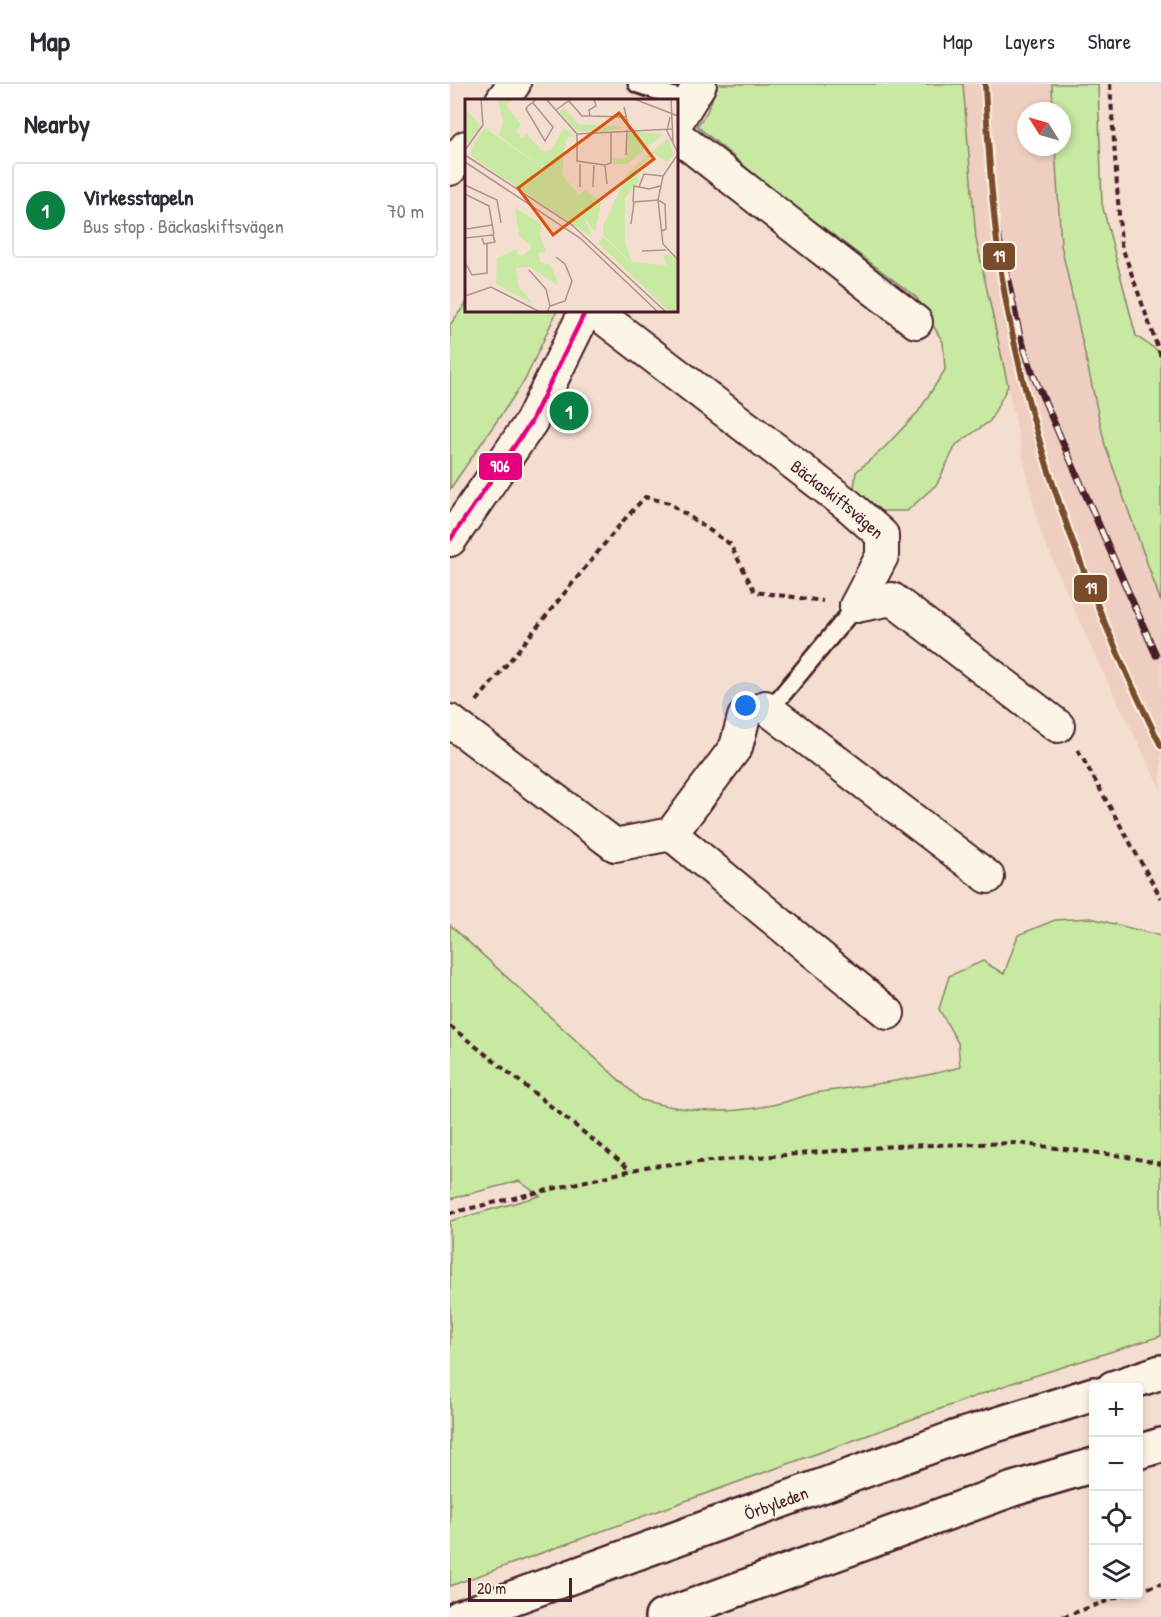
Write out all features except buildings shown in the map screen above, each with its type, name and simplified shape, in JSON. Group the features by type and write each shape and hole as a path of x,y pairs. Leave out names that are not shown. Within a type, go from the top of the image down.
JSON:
{"main road":[{"path":"1128,1383 1161,1372"},
{"name":"Örbyleden","path":"460,1617 954,1438 1089,1396"},
{"path":"1143,1450 1161,1445"},
{"path":"662,1617 1002,1493 1089,1467"}],"street":[{"path":"503,99 514,84"},
{"path":"678,137 916,322"},
{"path":"450,169 465,148"},
{"path":"450,540 531,422 585,312"},
{"name":"Bäckaskiftsvägen","path":"596,312 839,498 882,535 882,556 856,606"},
{"path":"856,606 892,599 1058,726"},
{"path":"453,723 615,845 671,834 736,747 754,712 988,877"},
{"path":"671,834 888,1013"}],"lane":[{"path":"637,84 689,103"},
{"path":"754,712 777,701 856,606"}],"path":[{"path":"1110,84 1121,244 1161,357"},
{"path":"453,723 645,497 669,503 730,544 755,592 856,606"},
{"path":"1058,726 1075,746 1161,898"},
{"path":"450,1026 631,1170"},
{"path":"450,1213 650,1166 895,1146 1016,1143 1123,1156 1161,1164"},
{"path":"1143,1589 1161,1584"},
{"path":"1063,1617 1112,1599"}],"shaded area":[{"path":"963,84 1052,84 1053,102 1017,102 1017,156 1056,156 1061,245 1105,445 1161,602 1161,789 1094,654 1039,529 976,239"}],"green space":[{"path":"718,84 963,84 976,239 1008,386 990,421 956,445 937,484 907,511 878,511 853,496 856,472 883,449 918,412 945,370 943,342 916,297 772,189 697,126 707,112"},
{"path":"1052,84 1098,84 1102,204 1136,336 1161,353 1161,602 1105,445 1061,245 1056,156 1071,156 1071,102 1053,102"},
{"path":"465,304 465,312 557,312 525,380 450,489 450,325"},
{"path":"1091,918 1161,936 1161,1336 1015,1382 450,1586 450,1221 540,1196 519,1181 450,1199 450,925 641,1100 677,1108 727,1111 762,1107 816,1093 908,1079 960,1067 958,1043 939,1009 949,976 983,961 1004,974 1018,935 1055,920"}],"railway":[{"path":"986,84 988,139"},
{"path":"993,212 1020,336 1034,377 1156,655"}],"transit line":[{"name":"19","path":"985,84 991,182 1002,279 1028,400 1064,518 1086,576 1109,634 1161,746"},
{"name":"906","path":"450,540 531,422 585,312"}],"place":[{"name":"Virkesstapeln","path":"569,411"}]}
